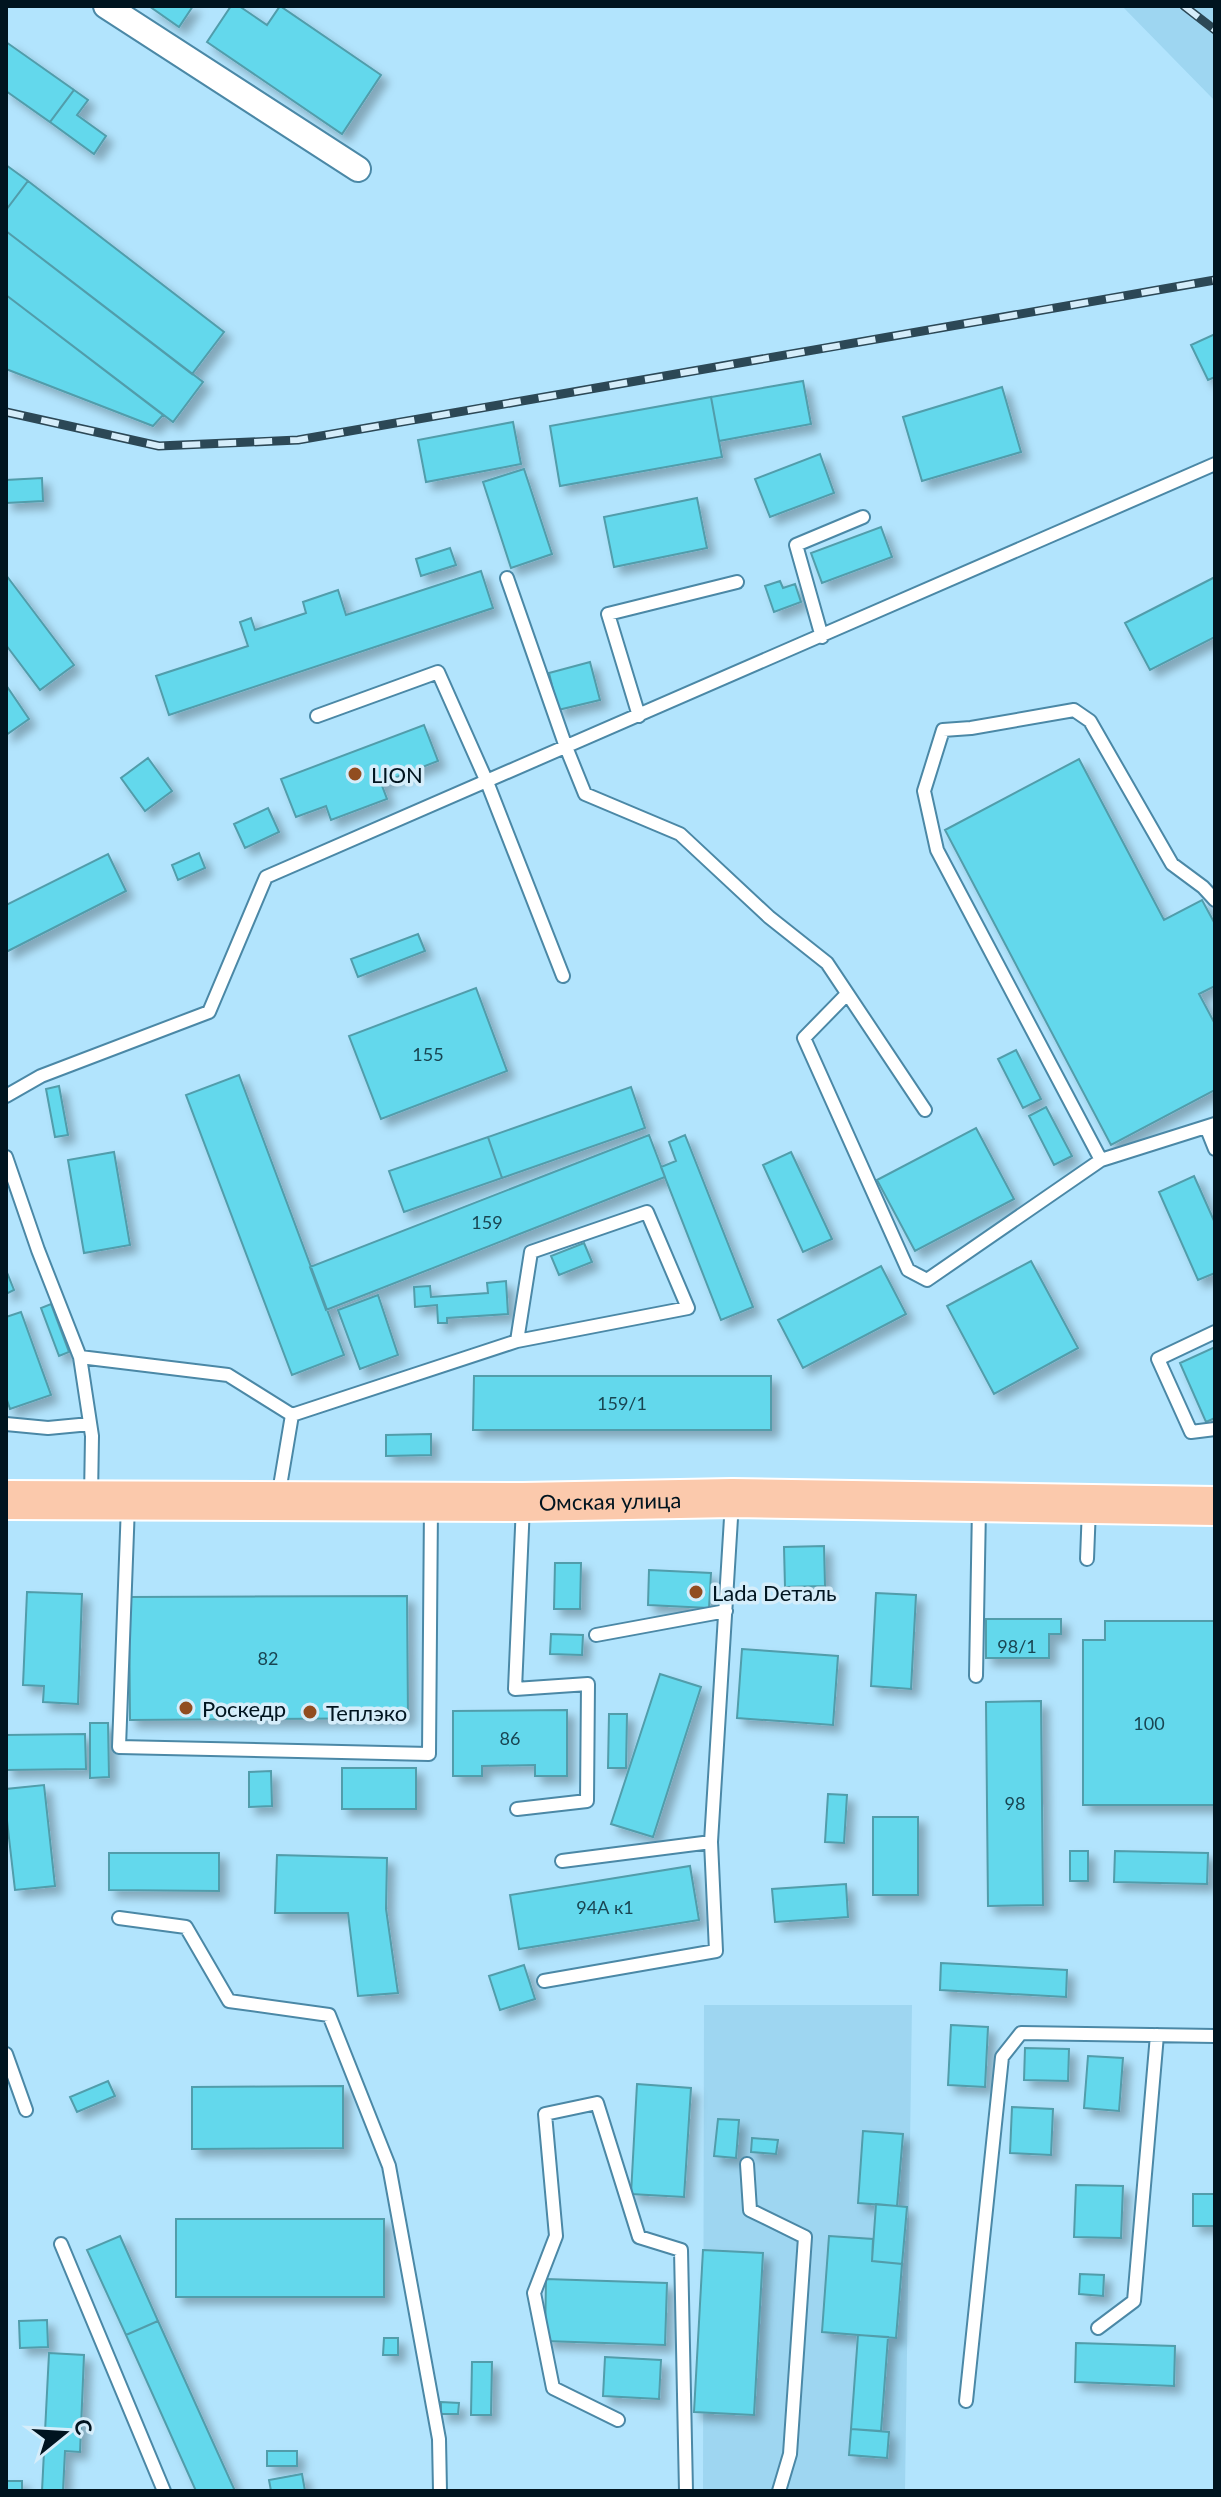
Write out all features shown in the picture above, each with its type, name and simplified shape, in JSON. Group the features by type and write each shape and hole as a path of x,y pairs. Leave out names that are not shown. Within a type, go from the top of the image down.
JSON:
{"main road":[{"name":"Омская улица","path":"6,1500 523,1502 732,1498 1215,1506"}],"street":[{"path":"106,6 358,169"}],"lane":[{"path":"6,1096 41,1076 209,1012 266,877 1215,464"},
{"path":"822,637 796,545 863,517"},
{"path":"507,578 585,794 680,834 769,917 827,963 925,1110"},
{"path":"639,716 608,614 737,582"},
{"path":"317,716 438,672 487,782 563,976"},
{"path":"1101,1160 937,850 924,791 943,730 1074,710 1090,721 1172,864 1215,900"},
{"path":"847,994 804,1038 908,1270 927,1280 1101,1160 1211,1126 1215,1149"},
{"path":"6,1157 80,1357 90,1424 91,1500"},
{"path":"292,1415 517,1341 688,1308 647,1212 531,1252 517,1341"},
{"path":"1215,1332 1158,1359 1191,1432 1215,1429"},
{"path":"80,1357 228,1375 292,1415"},
{"path":"277,1501 292,1415"},
{"path":"6,1424 48,1428 90,1424"},
{"path":"544,1981 716,1951 711,1842 732,1498"},
{"path":"128,1499 119,1747 429,1754 431,1502"},
{"path":"517,1809 587,1801 588,1684 515,1689 523,1502"},
{"path":"976,1676 979,1502"},
{"path":"1087,1559 1089,1504"},
{"path":"596,1635 726,1611"},
{"path":"562,1861 711,1842"},
{"path":"119,1918 186,1927 229,2001 329,2015 389,2166 439,2439 440,2491"},
{"path":"966,2401 1002,2057 1021,2033 1215,2036"},
{"path":"1098,2328 1134,2301 1157,2035"},
{"path":"6,2054 26,2110"},
{"path":"618,2420 553,2388 534,2293 556,2236 545,2114 597,2103 639,2237 681,2250 686,2491"},
{"path":"747,2164 750,2210 805,2237 790,2454 779,2491"},
{"path":"61,2244 164,2491"}],"shaded area":[{"path":"1122,6 1215,6 1215,101"},
{"path":"704,2005 912,2005 905,2491 703,2491"}],"building":[{"path":"149,6 193,6 179,27"},
{"path":"231,6 239,6 267,25 280,6 381,75 342,134 207,42"},
{"path":"6,42 74,90 50,122 6,91"},
{"path":"74,90 88,100 77,115 106,136 94,154 50,122"},
{"path":"6,165 28,181 6,210"},
{"path":"28,181 224,332 192,374 6,231 6,210"},
{"path":"6,231 203,382 173,422 6,295"},
{"path":"6,295 163,415 153,426 6,369"},
{"path":"1215,334 1215,377 1208,380 1191,345"},
{"path":"803,381 811,424 719,441 711,397"},
{"path":"1002,387 1021,452 922,481 903,417"},
{"path":"711,397 722,457 560,486 550,426"},
{"path":"513,422 521,464 426,482 418,440"},
{"path":"820,454 834,493 770,517 755,479"},
{"path":"524,469 552,554 511,568 483,482"},
{"path":"42,478 43,501 6,503 6,480"},
{"path":"697,498 707,548 614,567 604,517"},
{"path":"881,527 892,557 822,583 811,553"},
{"path":"450,548 456,565 421,576 416,559"},
{"path":"481,571 493,608 169,715 156,676 248,646 240,622 251,618 255,630 306,613 303,602 338,590 346,615"},
{"path":"6,575 74,665 40,690 6,645"},
{"path":"1215,577 1215,637 1150,670 1125,623"},
{"path":"780,581 783,588 795,584 801,602 774,612 765,586"},
{"path":"590,662 600,700 558,710 549,673"},
{"path":"6,685 29,719 6,735"},
{"path":"424,725 438,761 381,783 387,799 331,820 326,806 296,817 281,779"},
{"path":"148,758 172,791 145,811 121,778"},
{"path":"1079,759 1164,920 1202,900 1215,924 1215,986 1199,994 1215,1024 1215,1090 1111,1145 945,830"},
{"path":"268,808 279,832 245,848 234,824"},
{"path":"199,853 205,868 178,880 172,865"},
{"path":"108,854 126,891 6,952 6,905"},
{"path":"418,934 425,951 358,977 351,959"},
{"path":"476,988 507,1071 381,1119 349,1036"},
{"path":"1016,1050 1041,1099 1023,1108 998,1059"},
{"path":"239,1075 344,1355 292,1375 186,1095"},
{"path":"59,1086 68,1135 55,1137 46,1089"},
{"path":"631,1087 645,1128 502,1178 488,1137"},
{"path":"1046,1107 1072,1156 1054,1165 1029,1116"},
{"path":"976,1128 1014,1199 915,1251 877,1180"},
{"path":"649,1135 665,1177 326,1310 310,1267"},
{"path":"685,1135 753,1307 721,1320 661,1167 676,1161 669,1142"},
{"path":"488,1137 502,1178 404,1212 389,1171"},
{"path":"114,1152 130,1245 84,1253 68,1160"},
{"path":"791,1152 832,1239 803,1252 763,1165"},
{"path":"1194,1176 1215,1223 1215,1273 1198,1280 1159,1192"},
{"path":"584,1243 592,1262 559,1275 551,1256"},
{"path":"1031,1261 1078,1348 994,1394 947,1306"},
{"path":"881,1266 906,1314 803,1368 778,1320"},
{"path":"6,1270 14,1290 6,1294"},
{"path":"506,1281 508,1314 447,1318 447,1323 438,1323 437,1305 415,1307 414,1287 430,1286 431,1297 488,1293 487,1283"},
{"path":"378,1295 398,1355 360,1369 338,1310"},
{"path":"51,1304 69,1352 59,1356 41,1308"},
{"path":"21,1312 51,1395 10,1409 6,1397 6,1317"},
{"path":"1215,1347 1215,1418 1206,1422 1180,1363"},
{"path":"474,1376 771,1376 771,1430 473,1430"},
{"path":"431,1434 431,1455 386,1456 386,1435"},
{"path":"824,1546 825,1586 785,1587 784,1547"},
{"path":"555,1563 581,1563 580,1609 554,1609"},
{"path":"649,1570 711,1573 709,1608 648,1605"},
{"path":"27,1592 82,1594 78,1704 43,1702 44,1686 23,1685"},
{"path":"876,1593 916,1595 911,1689 871,1686"},
{"path":"407,1596 408,1718 130,1720 129,1597"},
{"path":"986,1619 1061,1619 1061,1634 1049,1634 1049,1658 986,1658"},
{"path":"1105,1621 1215,1621 1215,1805 1083,1805 1083,1640 1105,1640"},
{"path":"551,1634 583,1635 582,1655 550,1654"},
{"path":"742,1649 838,1656 833,1725 737,1718"},
{"path":"660,1674 701,1687 653,1837 611,1824"},
{"path":"1041,1701 1043,1905 988,1906 986,1702"},
{"path":"567,1710 567,1776 535,1776 535,1765 482,1766 482,1776 453,1776 453,1711"},
{"path":"609,1714 627,1714 626,1768 608,1768"},
{"path":"90,1723 108,1723 109,1777 90,1778"},
{"path":"85,1734 86,1769 6,1770 6,1735"},
{"path":"342,1768 416,1768 416,1809 342,1809"},
{"path":"271,1771 272,1806 249,1807 249,1772"},
{"path":"44,1785 55,1886 15,1890 6,1789"},
{"path":"828,1794 847,1795 844,1843 825,1842"},
{"path":"873,1817 918,1817 918,1895 873,1895"},
{"path":"1070,1851 1088,1851 1088,1881 1070,1881"},
{"path":"1115,1851 1208,1853 1207,1884 1114,1882"},
{"path":"109,1853 219,1853 219,1891 109,1890"},
{"path":"277,1855 387,1858 386,1909 398,1993 358,1996 348,1913 275,1913"},
{"path":"690,1866 699,1920 519,1949 510,1895"},
{"path":"846,1884 848,1917 775,1922 772,1889"},
{"path":"941,1963 1067,1970 1066,1997 940,1990"},
{"path":"524,1965 535,1999 500,2010 489,1976"},
{"path":"951,2025 988,2027 985,2087 948,2085"},
{"path":"1025,2048 1069,2049 1068,2081 1024,2080"},
{"path":"1088,2056 1123,2058 1119,2111 1084,2108"},
{"path":"108,2081 115,2096 77,2112 70,2097"},
{"path":"637,2084 691,2088 684,2197 631,2194"},
{"path":"343,2086 343,2148 192,2149 192,2087"},
{"path":"1012,2107 1053,2109 1051,2155 1010,2153"},
{"path":"718,2119 739,2120 736,2158 714,2156"},
{"path":"863,2131 903,2134 897,2206 858,2203"},
{"path":"752,2138 778,2140 776,2154 751,2152"},
{"path":"1076,2185 1123,2186 1121,2238 1074,2237"},
{"path":"1193,2194 1215,2194 1215,2226 1193,2226"},
{"path":"876,2204 907,2207 902,2264 872,2261"},
{"path":"176,2219 384,2219 384,2297 176,2297"},
{"path":"120,2236 158,2321 126,2335 87,2250"},
{"path":"829,2236 873,2239 872,2261 902,2264 896,2338 822,2332"},
{"path":"703,2250 763,2253 754,2415 694,2412"},
{"path":"1080,2274 1104,2275 1103,2296 1079,2294"},
{"path":"546,2279 667,2283 665,2345 545,2341"},
{"path":"47,2320 48,2347 20,2348 19,2321"},
{"path":"158,2321 235,2491 196,2491 126,2335"},
{"path":"858,2335 888,2337 881,2431 851,2429"},
{"path":"384,2338 398,2338 398,2355 383,2355"},
{"path":"1076,2343 1175,2346 1174,2386 1075,2382"},
{"path":"49,2353 84,2355 80,2452 65,2451 63,2491 42,2491"},
{"path":"605,2357 661,2360 659,2399 603,2396"},
{"path":"472,2362 492,2362 491,2415 471,2415"},
{"path":"441,2402 459,2403 458,2414 441,2414"},
{"path":"851,2429 889,2432 887,2458 849,2455"},
{"path":"267,2451 297,2451 297,2466 267,2466"},
{"path":"302,2474 305,2491 271,2491 269,2480"},
{"path":"6,2481 22,2481 22,2491 6,2491"}],"railway":[{"path":"1184,6 1215,30"},
{"path":"6,412 159,446 298,440 1215,280"}],"place":[{"name":"LION","path":"355,774"},
{"name":"Lada Dеталь","path":"696,1592"},
{"name":"Роскедр","path":"186,1708"},
{"name":"Теплэко","path":"310,1712"}]}
